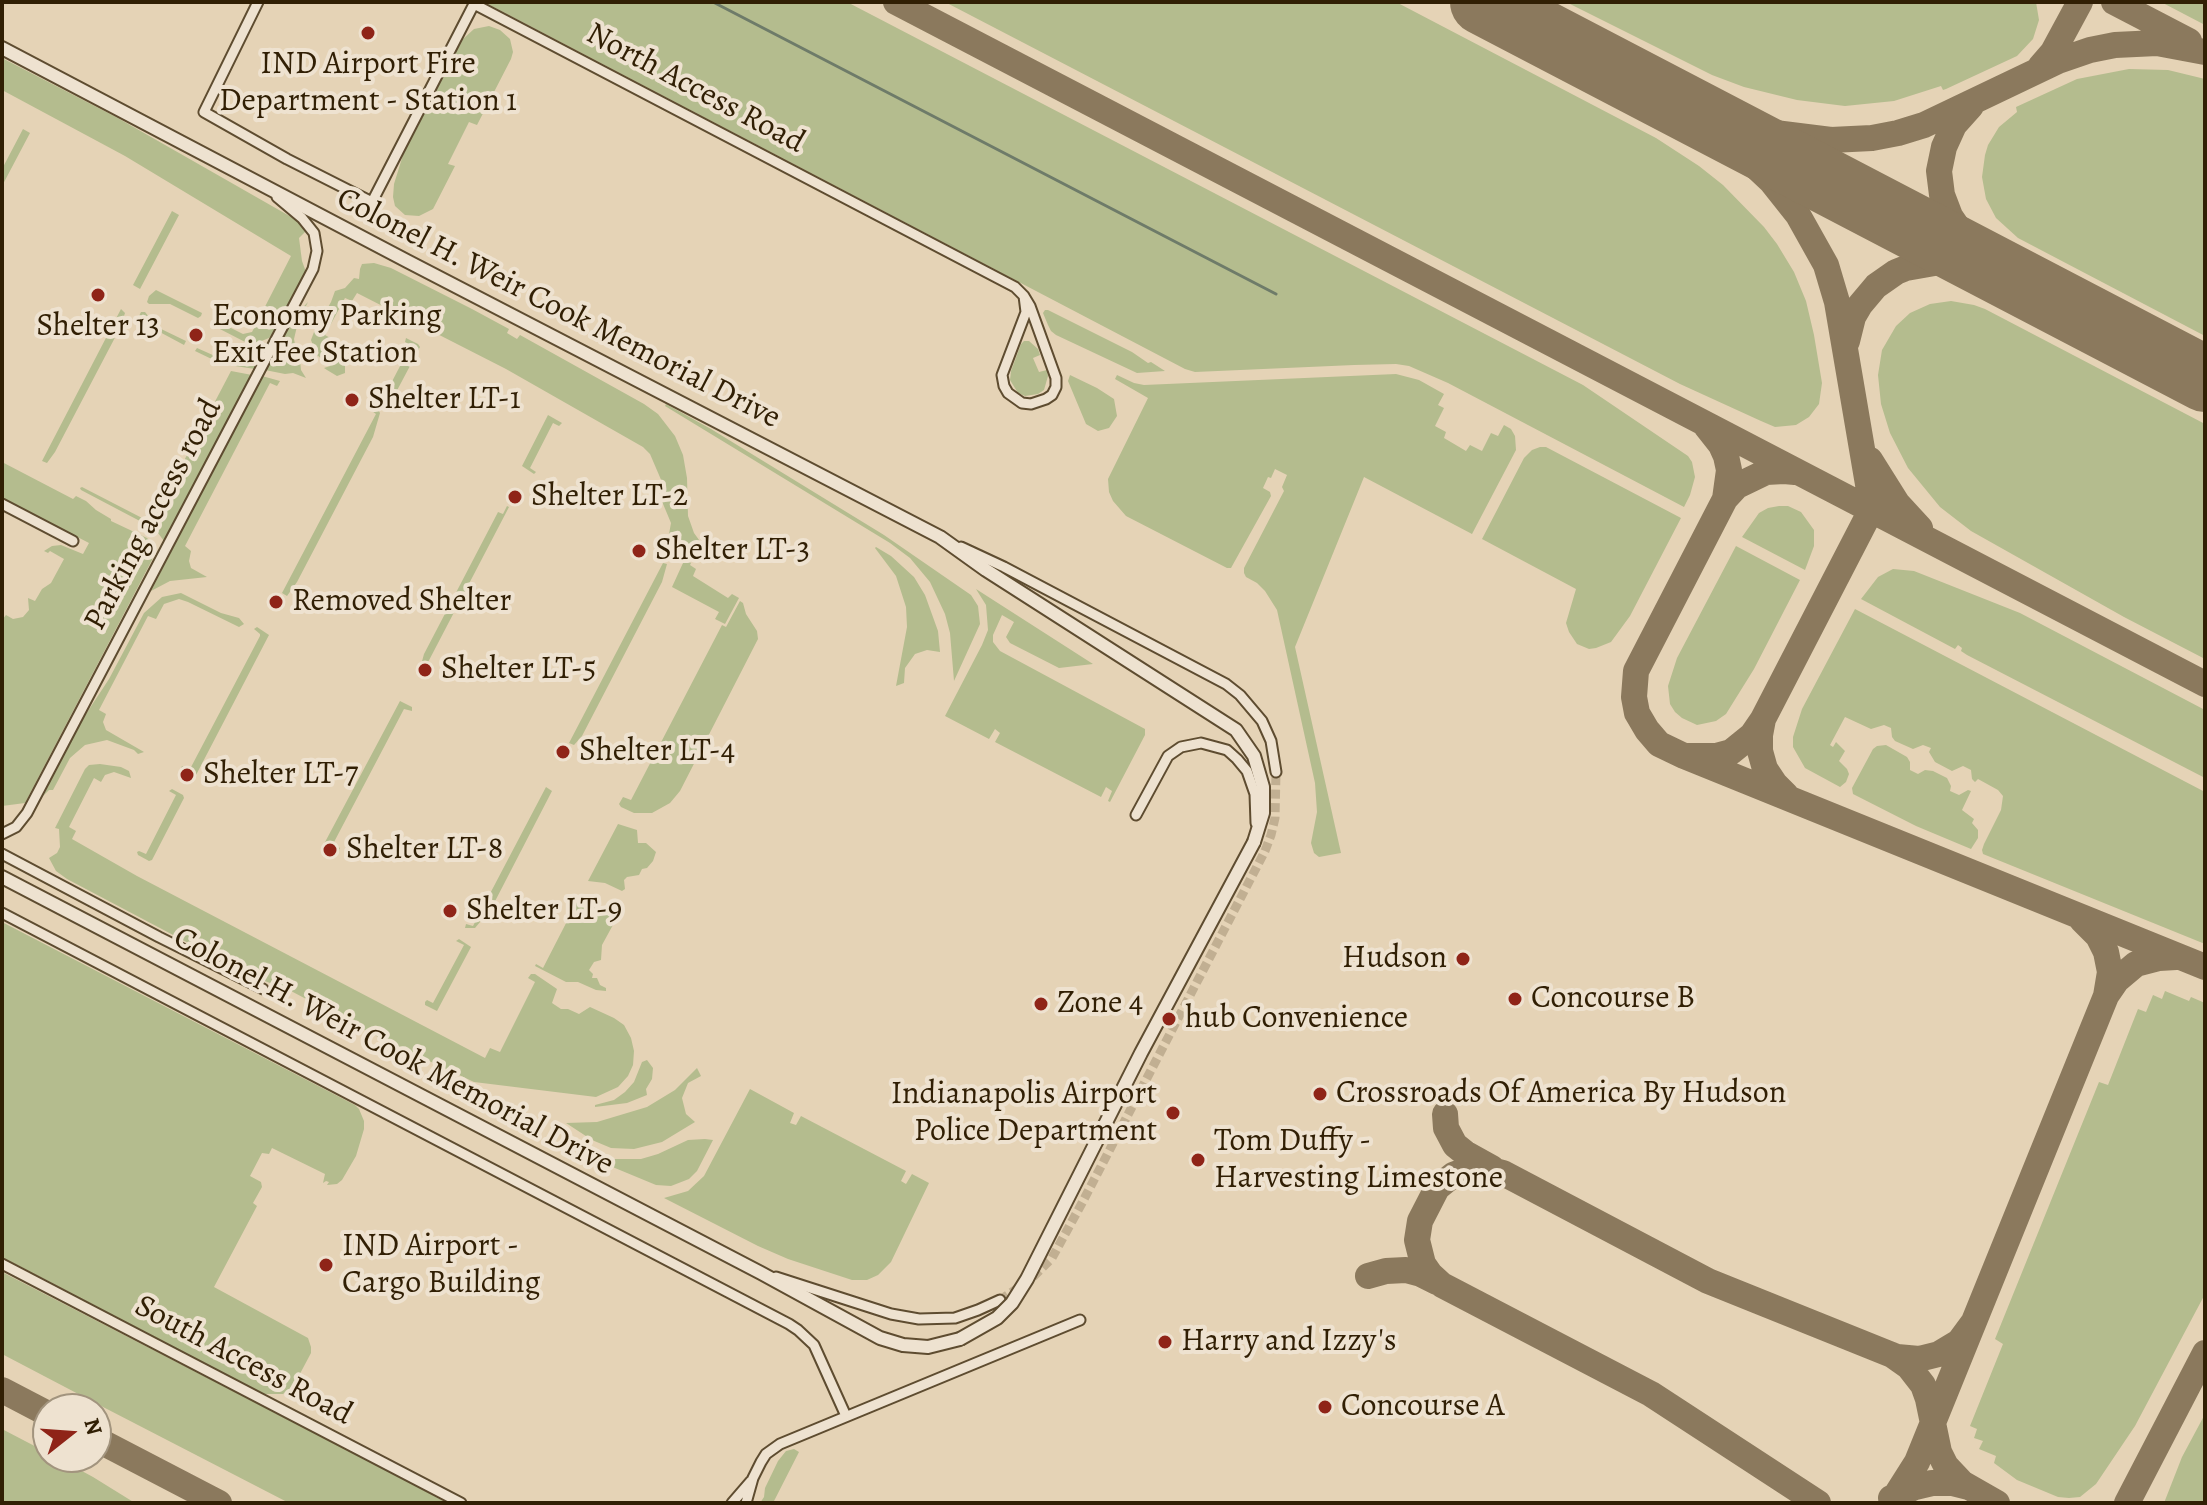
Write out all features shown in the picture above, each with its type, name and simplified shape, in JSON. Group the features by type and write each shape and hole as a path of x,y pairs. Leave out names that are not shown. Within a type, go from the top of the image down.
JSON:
{"street":[{"name":"North Access Road","path":"258,2 204,112 372,202 474,4 1005,280 1024,296"},
{"name":"Colonel H. Weir Cook Memorial Drive","path":"2,48 940,537 986,570 1236,730 1249,746 1261,776 1264,798 1254,842 1148,1040 1027,1279 1012,1303 997,1318 960,1339 928,1347 890,1342 2,877"},
{"name":"Parking access road","path":"2,834 16,827 27,813 313,269 317,245 311,228 260,183"},
{"path":"1024,296 1054,370 1056,387 1052,395 1039,402 1022,403 1014,399 1004,386 1002,375 1026,312 1024,296"},
{"path":"2,504 73,541"},
{"path":"940,537 1004,567 1226,684 1262,721 1271,741 1276,772"},
{"path":"1136,815 1168,756 1187,745 1207,743 1233,754 1250,778 1256,812 1254,842"},
{"path":"2,854 263,989"},
{"path":"2,913 789,1324 814,1345 846,1416"},
{"name":"South Access Road","path":"2,1264 461,1503"},
{"path":"761,1273 891,1314 919,1319 955,1318 1000,1300"},
{"path":"746,1503 753,1478 773,1448 1080,1320"},
{"path":"732,1503 753,1478"}],"green space":[{"path":"484,2 847,2 1583,385 1688,456 1695,477 1690,495 1684,507 1448,383 1409,366 1354,365 1195,372 1185,369"},
{"path":"945,2 1396,2 1656,138 1723,185 1764,227 1794,272 1806,301 1814,335 1822,383 1819,404 1809,417 1796,425 1775,427 1680,384"},
{"path":"1566,2 2036,2 2039,20 2033,39 2017,56 1946,89 1943,90 1941,86 1894,101 1845,106 1797,100 1744,87 1712,75"},
{"path":"2161,2 2205,2 2205,25"},
{"path":"489,26 510,39 511,59 477,125 469,122 448,164 455,166 433,209 419,216 405,215 395,206 393,197 403,155 463,39 474,29"},
{"path":"2,58 116,117 300,222 307,230 299,238 306,272 269,338 247,343 216,327 219,322 243,334 252,332 291,256 125,156 2,90"},
{"path":"2129,69 2168,70 2205,79 2205,336 2018,238 1996,218 1986,199 1982,177 1988,145 1999,127 2017,112 2016,107 2077,79"},
{"path":"23,129 30,133 2,186 2,169"},
{"path":"172,211 179,215 140,289 133,285"},
{"path":"374,263 391,268 472,309 509,329 507,333 517,339 520,335 658,414 675,436 683,455 688,516 702,544 699,550 669,534 671,523 661,499 668,496 650,454 643,447 506,369 357,293 352,301 345,298 325,335 332,339 330,354 345,366 345,373 337,376 324,368 330,366 317,355 319,353 311,340 314,332 335,291 345,288 354,278 359,279 362,264"},
{"path":"156,290 202,313 201,316 198,318 170,304 149,304 149,296"},
{"path":"1951,301 1985,309 2205,424 2205,659 1971,531 1940,507 1908,468 1890,433 1881,404 1878,375 1882,350 1896,326 1910,313 1930,304"},
{"path":"308,302 294,339 301,370 306,378 293,373 265,370 291,320"},
{"path":"121,309 125,313 120,328 55,452 47,463 42,461"},
{"path":"1045,310 1165,371 1137,373 1056,335 1048,325 1043,313"},
{"path":"141,312 145,312 157,327 186,341 184,345 141,322 138,318"},
{"path":"406,338 420,347 390,399 378,391 386,393 411,345 405,342"},
{"path":"1024,341 1029,341 1038,349 1040,355 1033,358 1039,372 1047,370 1048,376 1044,390 1025,396 1018,393 1010,380"},
{"path":"197,348 231,359 262,356 255,369 222,364 195,351"},
{"path":"231,371 252,375 166,541 155,529 81,490 82,487 144,519 154,518"},
{"path":"1396,374 1419,380 1444,394 1438,405 1444,408 1435,426 1446,432 1444,438 1466,451 1470,445 1482,451 1491,433 1498,436 1504,425 1515,436 1516,450 1472,534 1364,477 1295,647 1341,853 1319,857 1311,843 1317,812 1315,783 1277,610 1265,591 1244,573 1284,491 1282,487 1287,475 1275,469 1271,478 1268,477 1263,488 1271,496 1231,568 1126,516 1113,501 1108,479 1148,398 1115,379 1117,375 1144,385"},
{"path":"1070,375 1114,399 1117,416 1109,428 1098,431 1086,424 1068,381"},
{"path":"262,376 280,381 277,386 270,383 185,546 191,551 191,568 207,577 170,581 151,591"},
{"path":"666,404 884,535 971,595 978,606 980,624 954,681 950,633 945,614 930,582 910,558"},
{"path":"371,405 376,406 380,413 373,437 287,596 282,593 376,414 369,409"},
{"path":"548,415 562,423 559,426 553,423 530,468 536,472 534,474 522,466"},
{"path":"1540,447 1546,447 1681,518 1630,616 1611,642 1596,648 1589,649 1577,644 1569,632 1566,623 1576,589 1482,539 1524,458"},
{"path":"2,462 73,499 76,496 86,501 111,521 147,538 154,551 25,803 2,806 2,620 6,615 13,619 23,617 29,610 28,598 35,601 42,589 51,583 64,559 44,551 61,545 83,554 89,543 2,498"},
{"path":"1779,506 1801,512 1814,530 1814,546 1805,570 1742,537 1759,513"},
{"path":"509,507 425,668 421,665 424,654 498,512 503,514"},
{"path":"673,539 698,552 695,558 689,555 687,560 696,569 693,576 728,598 732,594 739,598 725,624 715,619 719,612 672,587 683,563 679,552 670,545"},
{"path":"1736,546 1800,580 1754,669 1726,714 1716,721 1697,725 1675,712 1670,704 1668,686 1677,658"},
{"path":"876,547 914,577 925,595 938,631 940,652 927,650 915,654 905,668 904,683 896,686 907,627 906,607 896,576"},
{"path":"663,563 667,564 662,582 582,736 574,745 569,743"},
{"path":"1893,569 1914,571 2020,613 2205,710 2205,778 1967,655 1958,645 1955,649 1861,599 1878,577"},
{"path":"976,589 1093,664 1059,668 1010,643 1006,637 1014,622 1002,615 993,635 993,642 1000,651 1145,729 1145,735 1110,802 1112,791 1106,787 1101,797 995,742 1000,733 995,729 989,739 945,716 988,630 986,605"},
{"path":"181,593 221,613 239,618 244,624 239,627 179,599 164,604 156,619 148,616 99,710 106,714 103,722 106,730 144,752 138,754 107,740 85,745 70,758 53,790 43,796 82,720 109,679 144,613 162,597"},
{"path":"740,601 757,631 758,639 680,791 670,803 652,813 634,813 621,807 619,804 623,797 631,800 722,625 726,627"},
{"path":"1855,609 2205,792 2205,944 1983,854 1984,844 2001,810 2003,796 1978,779 1975,782 1971,770 1963,766 1952,771 1935,762 1929,752 1931,748 1923,745 1913,749 1895,741 1891,728 1884,725 1871,729 1845,717 1830,745 1833,747 1836,742 1845,751 1839,761 1849,774 1840,787 1805,768 1793,747 1793,737 1802,709"},
{"path":"257,627 269,635 195,777 180,770 182,766 190,769 260,636 254,629"},
{"path":"400,701 412,707 412,711 404,709 333,844 340,848 339,852 324,844"},
{"path":"1886,745 1907,757 1910,770 1918,774 1925,770 1933,771 1947,778 1950,791 1959,795 1971,791 1962,810 1974,819 1972,823 1978,830 1978,838 1971,849 1853,794 1852,788 1873,749"},
{"path":"89,765 121,767 129,771 131,778 114,772 105,775 101,782 94,778 69,827 76,831 72,839 485,1058 490,1048 500,1052 535,982 528,978 535,974 557,989 552,1003 561,1009 579,1014 590,1007 624,1025 634,1051 628,1076 618,1087 596,1097 474,1082 380,1038 291,991 249,975 67,879 56,871 49,858 60,847 59,829 55,828 85,769"},
{"path":"546,787 552,791 491,909 475,928 465,928 466,924 473,926"},
{"path":"172,789 184,798 149,861 137,852 146,854 176,795 169,791"},
{"path":"618,824 637,830 638,843 646,843 656,852 653,861 639,875 624,880 625,889 622,891 605,883 588,881"},
{"path":"581,894 584,905 615,916 602,945 601,960 594,962 589,970 592,978 597,978 606,991 578,982 566,982 535,966 543,968"},
{"path":"2,922 359,1109 364,1129 356,1156 337,1184 323,1183 325,1174 272,1148 269,1154 262,1153 250,1176 261,1182 262,1187 253,1203 257,1206 214,1287 308,1338 311,1353 294,1385 283,1394 264,1394 2,1257"},
{"path":"459,939 471,947 437,1011 425,1002 433,1003 464,945 456,941"},
{"path":"2165,991 2189,1001 2191,997 2205,1003 2205,1294 2135,1426 2096,1484 2080,1497 2058,1497 2017,1480 1994,1463 1996,1456 1979,1449 1983,1441 1974,1438 1977,1429 1970,1426 2003,1344 1995,1339 2099,1082 2108,1085 2138,1009 2146,1012 2153,995 2162,999"},
{"path":"647,1060 653,1068 647,1095 627,1103 595,1107 625,1092 634,1082 642,1062"},
{"path":"697,1068 701,1076 688,1083 682,1098 686,1114 695,1122 662,1142 634,1149 611,1148 566,1123 597,1122 647,1107 675,1090"},
{"path":"750,1089 794,1113 790,1123 796,1125 801,1116 906,1171 901,1181 906,1184 912,1174 929,1183 891,1262 878,1275 867,1280 852,1280 788,1259 664,1198 688,1191 704,1176"},
{"path":"688,1140 713,1140 697,1171 689,1179 671,1186 656,1185 586,1156 641,1159"},
{"path":"2,1272 447,1503 289,1503 112,1412 112,1393 76,1393 2,1354"},
{"path":"2205,1414 2205,1503 2164,1503 2182,1457"},
{"path":"2,1429 32,1445 32,1473 86,1473 135,1503 2,1503"},
{"path":"794,1449 799,1452 773,1503 760,1503 778,1461 786,1451"}],"waterway":[{"path":"713,2 1276,294"}],"taxiway":[{"path":"896,2 2205,684"},
{"path":"2040,67 2053,52 2080,2"},
{"path":"2114,2 2189,41"},
{"path":"1515,19 1658,96 1738,150 1771,181 1798,215 1826,265 1837,302 1869,490 1867,518 1752,735 1731,752 1716,756 1684,756"},
{"path":"1691,104 1767,132 1831,140 1872,138 1924,125 2058,61 2090,50 2157,43 2205,52"},
{"path":"1971,106 1954,125 1944,147 1939,171 1942,195 1950,216 1965,238 2003,269"},
{"path":"1847,341 1853,317 1876,286 1906,268 1940,262 1967,265 1998,275 2121,335"},
{"path":"1706,426 1726,456 1729,470 1725,499"},
{"path":"1870,460 1897,503 1920,528"},
{"path":"1795,472 1766,472 1737,486 1725,499 1636,671 1634,697 1637,713 1647,730 1659,744 1684,756 2205,967"},
{"path":"1763,719 1760,751 1765,769 1786,795"},
{"path":"1891,1503 1917,1462 2106,996 2110,972 2106,952 2098,936 2082,920"},
{"path":"2106,996 2117,980 2136,964 2176,957"},
{"path":"1445,1114 1446,1128 1455,1145 1492,1168"},
{"path":"1818,1503 1651,1394 1442,1285 1423,1264 1417,1240 1420,1221 1437,1188 1453,1175 1469,1169 1484,1168 1503,1173 1708,1281 1897,1357 1919,1359 1939,1354 1959,1342 1973,1323"},
{"path":"1368,1276 1406,1270 1437,1282"},
{"path":"2127,1503 2205,1353"},
{"path":"1892,1355 1909,1367 1923,1385 1939,1452 1946,1466 1962,1483 1997,1503"},
{"path":"2,1390 32,1406"},
{"path":"112,1447 219,1503"},
{"path":"1891,1498 1932,1483 1968,1487"}],"runway":[{"path":"1483,2 2205,379"}],"tunnel":[{"path":"1000,1300 1030,1280 1052,1258 1082,1203 1265,851 1275,818 1276,772"}],"place":[{"name":"IND Airport Fire Department - Station 1","path":"368,33"},
{"name":"Shelter 13","path":"98,295"},
{"name":"Economy Parking Exit Fee Station","path":"196,335"},
{"name":"Shelter LT-1","path":"352,400"},
{"name":"Shelter LT-2","path":"515,497"},
{"name":"Shelter LT-3","path":"639,551"},
{"name":"Removed Shelter","path":"276,602"},
{"name":"Shelter LT-5","path":"425,670"},
{"name":"Shelter LT-4","path":"563,752"},
{"name":"Shelter LT-7","path":"187,775"},
{"name":"Shelter LT-8","path":"330,850"},
{"name":"Shelter LT-9","path":"450,911"},
{"name":"Hudson","path":"1463,959"},
{"name":"Concourse B","path":"1515,999"},
{"name":"Zone 4","path":"1041,1004"},
{"name":"hub Convenience","path":"1169,1019"},
{"name":"Crossroads Of America By Hudson","path":"1320,1094"},
{"name":"Indianapolis Airport Police Department","path":"1173,1113"},
{"name":"Tom Duffy - Harvesting Limestone","path":"1198,1160"},
{"name":"IND Airport - Cargo Building","path":"326,1265"},
{"name":"Harry and Izzy's","path":"1165,1342"},
{"name":"Concourse A","path":"1325,1407"}]}
